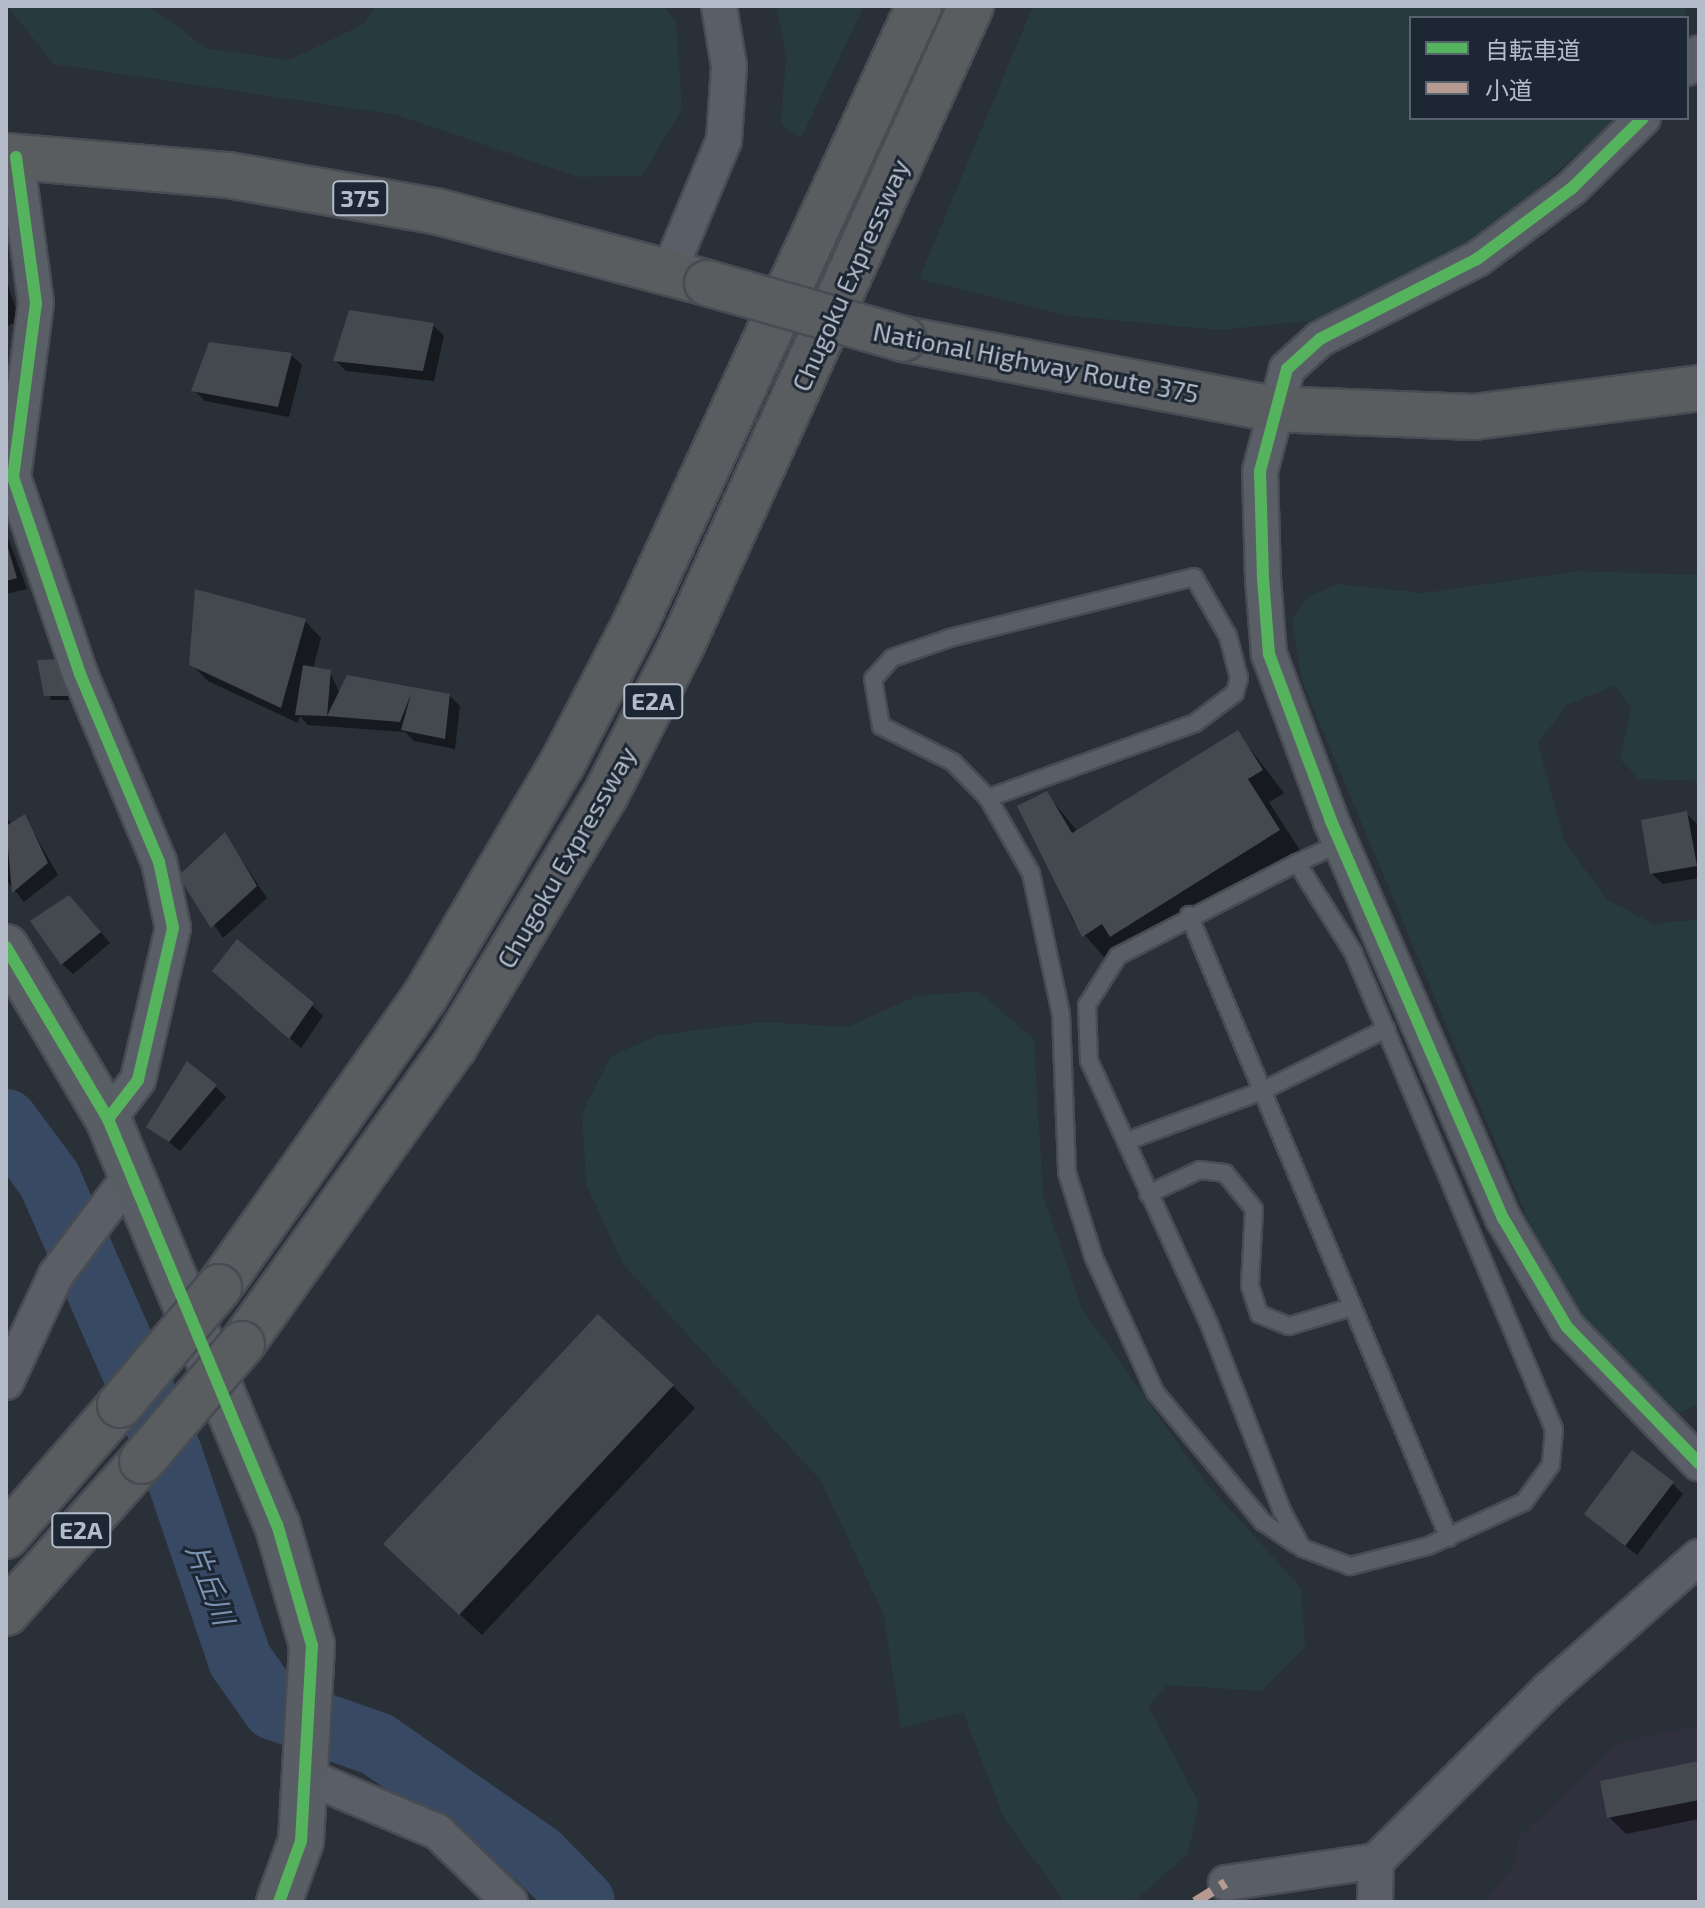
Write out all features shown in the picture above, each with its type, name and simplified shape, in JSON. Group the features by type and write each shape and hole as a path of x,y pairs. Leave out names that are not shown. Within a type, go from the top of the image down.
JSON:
{"highway":[{"name":"Chugoku Expressway","path":"8,1534 219,1287 424,998 562,764 635,624 919,6"},
{"name":"Chugoku Expressway","path":"11,1610 242,1344 454,1047 605,796 681,647 971,6"},
{"name":"National Highway Route 375","path":"11,156 228,175 439,212 903,339 1272,409 1474,417 1699,388"}],"street":[{"path":"688,278 724,140 729,66 719,6"},
{"path":"1641,120 1572,188 1477,259 1320,339 1287,369 1272,409 1260,471 1269,654 1341,843 1503,1218 1567,1327 1699,1463"},
{"path":"11,156 36,303 13,477 80,674 159,862 173,928 138,1080 108,1119"},
{"path":"6,947 108,1119 277,1524 312,1645 308,1777 301,1841 279,1902"},
{"path":"6,1382 56,1275 131,1175"},
{"path":"1226,1883 1376,1861 1548,1690 1699,1557"},
{"path":"308,1777 438,1832 510,1902"},
{"path":"1375,1902 1376,1861"}],"lane":[{"path":"988,798 1195,723 1235,693 1239,678 1228,636 1194,577 1037,613 879,665 873,679 881,726 953,762 988,798 1031,873 1054,957 1068,1091 1067,1173 1094,1258 1155,1392 1263,1522 1302,1548 1350,1566 1449,1538 1524,1502 1551,1465 1554,1429 1353,952 1297,863"},
{"path":"1302,1548 1127,1141 1089,1061 1087,1005 1118,956 1189,915 1341,843"},
{"path":"1189,915 1449,1538"},
{"path":"1127,1141 1262,1091 1386,1029"},
{"path":"1148,1194 1200,1170 1225,1173 1254,1209 1250,1286 1259,1314 1289,1326 1352,1307"}],"shaded area":[{"path":"1699,1725 1699,1902 1483,1902 1515,1865 1518,1838 1621,1742"}],"green space":[{"path":"7,6 149,6 206,48 289,60 364,24 376,6 662,6 676,21 682,109 642,176 579,177 397,115 54,64"},
{"path":"776,6 864,6 801,138 781,124 786,55"},
{"path":"1033,6 1688,6 1685,16 1409,16 1409,120 1616,120 1476,243 1406,281 1315,320 1220,330 1070,316 919,279"},
{"path":"1579,571 1699,575 1699,781 1639,779 1620,759 1631,707 1614,686 1567,705 1538,743 1564,840 1607,900 1654,924 1699,919 1699,1402 1672,1418 1581,1321 1540,1248 1302,681 1292,620 1309,596 1338,584 1423,593"},
{"path":"978,991 1034,1039 1043,1195 1081,1307 1205,1482 1301,1588 1305,1648 1261,1691 1167,1685 1148,1706 1199,1803 1188,1854 1133,1902 1065,1902 1004,1818 963,1712 901,1728 884,1615 821,1481 623,1264 586,1184 582,1113 611,1056 659,1035 762,1022 848,1027 916,996"}],"building":[{"path":"349,310 434,323 423,371 333,361"},
{"path":"209,342 292,353 278,407 191,391"},
{"path":"6,541 17,578 6,581"},
{"path":"195,589 306,619 281,708 189,665"},
{"path":"63,659 77,696 44,696 37,660"},
{"path":"303,665 331,670 327,716 295,715"},
{"path":"347,675 450,694 445,739 401,730 411,694 400,722 327,716"},
{"path":"1238,730 1263,770 1248,779 1280,830 1110,937 1102,924 1082,937 1017,806 1047,791 1072,833"},
{"path":"1687,811 1697,866 1650,874 1641,820"},
{"path":"25,814 48,863 12,893 6,826"},
{"path":"225,832 257,886 211,928 178,876"},
{"path":"69,895 101,932 61,965 30,921"},
{"path":"237,939 314,1003 289,1039 212,971"},
{"path":"187,1061 217,1085 169,1142 146,1127"},
{"path":"598,1314 674,1385 459,1615 383,1544"},
{"path":"1632,1450 1674,1482 1625,1546 1584,1514"},
{"path":"1699,1761 1699,1800 1607,1818 1600,1781"}],"waterway":[{"name":"片丘川","path":"6,1121 49,1179 170,1453 240,1660 274,1708 377,1744 538,1856 583,1902"}],"marked path":[{"path":"1195,1902 1226,1883"}],"cycle path":[{"path":"1641,120 1572,188 1477,259 1320,339 1287,369 1260,471 1263,578 1269,654 1331,821 1503,1218 1567,1327 1699,1463"},
{"path":"16,157 36,303 13,477 80,674 159,862 173,928 138,1080 108,1119"},
{"path":"6,947 108,1119 277,1524 312,1645 301,1841 279,1902"}]}
